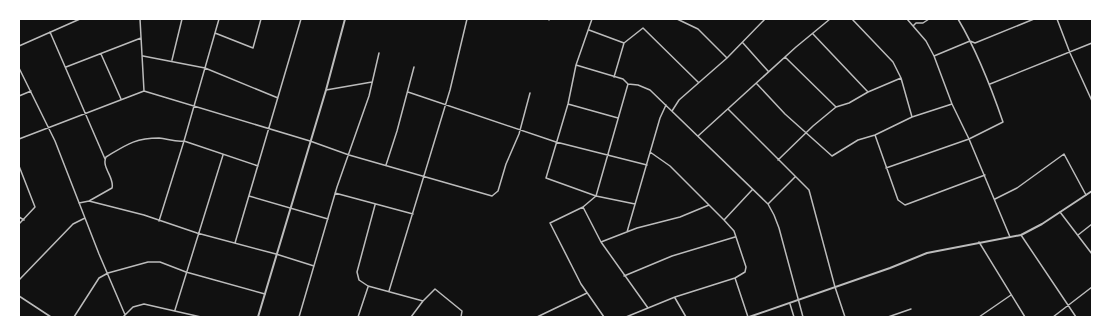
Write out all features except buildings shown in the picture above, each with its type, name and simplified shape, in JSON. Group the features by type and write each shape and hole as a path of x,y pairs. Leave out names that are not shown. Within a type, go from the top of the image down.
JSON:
{"street":[{"path":"19,46 80,19"},
{"path":"140,19 144,91"},
{"path":"172,60 182,19"},
{"path":"159,222 219,19"},
{"path":"215,33 253,48 261,19"},
{"path":"235,244 301,19"},
{"path":"258,317 276,254 292,208 345,19"},
{"path":"389,291 445,104 467,19"},
{"path":"592,19 576,65 568,104 546,178 596,196 635,204"},
{"path":"678,19 698,29 727,58"},
{"path":"672,112 679,100 688,94 698,82 727,58 766,19"},
{"path":"698,136 757,84 769,71 830,19"},
{"path":"852,19 893,62 902,78 912,116"},
{"path":"908,19 926,41 934,56 952,104 985,175 1010,237"},
{"path":"913,26 916,23 923,23 929,19"},
{"path":"886,168 969,139 1003,122 990,84 958,19"},
{"path":"934,56 970,41 975,43 1034,19"},
{"path":"1057,19 1070,53 1092,101"},
{"path":"614,78 624,43 643,28 698,82"},
{"path":"589,30 624,43"},
{"path":"50,32 105,159 113,184 112,188 88,201 79,203"},
{"path":"813,34 868,92"},
{"path":"66,67 141,38"},
{"path":"990,84 1070,53 1092,42"},
{"path":"743,43 769,71"},
{"path":"299,317 335,194 349,156 380,53"},
{"path":"101,54 121,99"},
{"path":"143,56 172,60 205,68 278,98"},
{"path":"785,57 836,107"},
{"path":"576,65 614,78 623,78 628,84 638,85 650,90 768,204 774,214 779,228 803,317"},
{"path":"386,165 414,67"},
{"path":"19,68 48,127 126,317"},
{"path":"778,160 836,107 902,78"},
{"path":"326,90 372,82"},
{"path":"604,317 587,293 550,224 550,221 583,207 596,196 628,84"},
{"path":"757,84 785,114 832,156 858,140 875,135 912,116 952,104"},
{"path":"19,96 31,91"},
{"path":"19,138 144,91 194,105 269,130 310,141 349,156 386,165 492,196 498,191 521,129 530,93"},
{"path":"408,92 556,142 647,165"},
{"path":"568,104 619,118"},
{"path":"627,232 660,118 666,104"},
{"path":"728,109 809,190 835,287 845,317"},
{"path":"875,135 898,200 905,205 985,175"},
{"path":"105,159 134,140 159,138 175,142 184,141 258,166"},
{"path":"626,317 675,297 735,278 745,272 746,267 734,231 670,166 650,152"},
{"path":"994,199 1016,188 1064,154 1086,195"},
{"path":"175,310 223,155"},
{"path":"19,166 34,207 19,224"},
{"path":"768,204 795,176"},
{"path":"724,220 752,190"},
{"path":"735,278 748,317 790,304 927,254 979,242 1021,235 1092,191"},
{"path":"335,194 413,214"},
{"path":"249,196 328,219"},
{"path":"88,201 144,215 159,222 314,266"},
{"path":"375,205 357,272 360,282 368,286 423,301"},
{"path":"601,242 627,232 680,217 709,205"},
{"path":"583,207 601,242 648,308"},
{"path":"1060,212 1092,254"},
{"path":"19,217 24,220"},
{"path":"19,280 73,224 85,218"},
{"path":"1078,235 1092,224"},
{"path":"1021,235 1066,306 1076,317"},
{"path":"624,276 672,256 736,237"},
{"path":"979,242 1025,317"},
{"path":"74,317 97,280 108,273 153,262 160,262 186,272 265,294"},
{"path":"358,317 368,286"},
{"path":"1053,317 1092,287"},
{"path":"411,317 423,301 435,289 462,311 460,317"},
{"path":"537,317 587,293"},
{"path":"979,317 1011,295"},
{"path":"19,296 51,317"},
{"path":"675,297 686,317"},
{"path":"123,317 133,307 144,304 201,317"},
{"path":"790,304 794,317"},
{"path":"888,317 911,308"}]}
